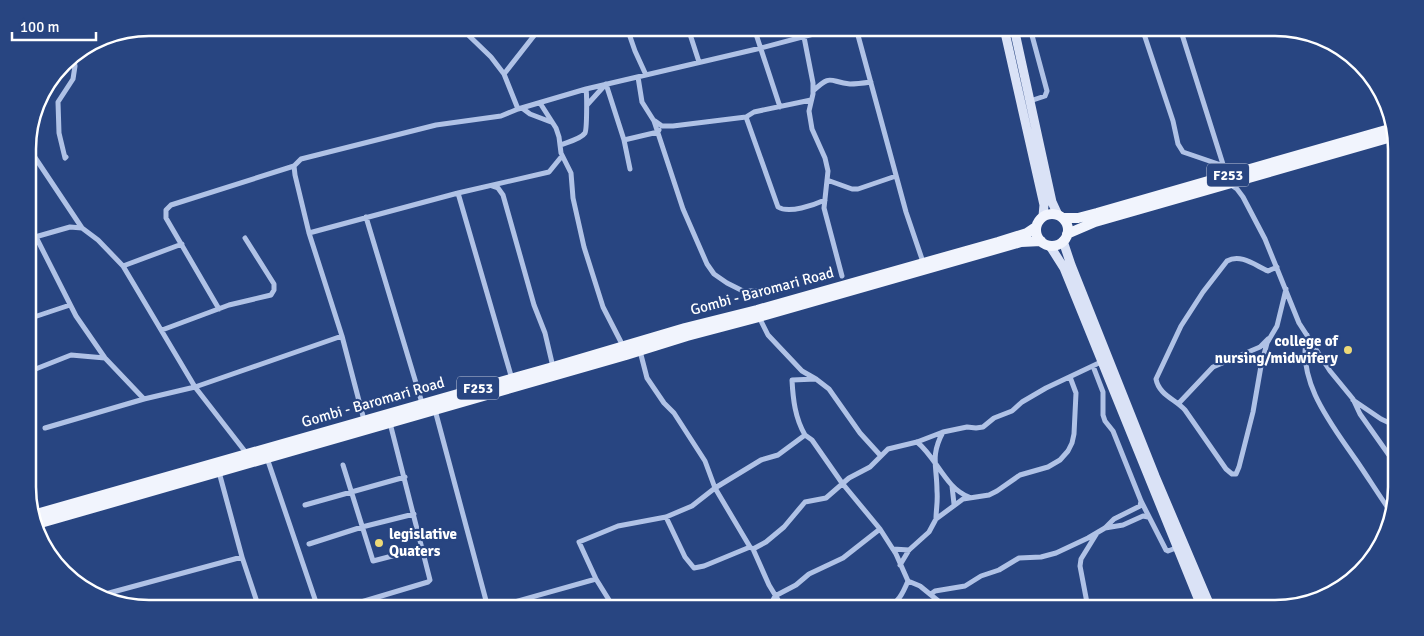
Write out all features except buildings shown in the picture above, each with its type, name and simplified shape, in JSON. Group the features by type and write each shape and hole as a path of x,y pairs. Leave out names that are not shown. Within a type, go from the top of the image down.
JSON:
{"main road":[{"path":"1006,36 1044,205 1043,216 1036,227 1036,232 1064,268 1097,364 1199,600"},
{"path":"1016,36 1052,202 1068,227 1065,238 1071,265 1144,448 1208,600"},
{"name":"F253","path":"1043,216 1048,214 1086,216 1386,130"},
{"name":"F253","path":"924,266 1021,242 1060,244 1065,238 1095,222 1226,175 1387,138"},
{"name":"F253","path":"924,266 1027,233 1036,227"},
{"name":"Gombi - Baromari Road","path":"218,467 247,454 390,422 625,350 924,266"},
{"name":"Gombi - Baromari Road","path":"41,518 218,467 267,458 364,420 422,403 553,367 625,350 639,351 759,317 924,266"}],"street":[{"path":"469,36 491,57 504,74 520,108 552,122"},
{"path":"504,74 534,36"},
{"path":"630,36 646,75"},
{"path":"691,36 700,62"},
{"path":"757,36 780,107"},
{"path":"219,309 166,218 166,210 171,205 294,166 301,159 436,124 501,116 520,108 586,89 808,36"},
{"path":"858,36 896,176 924,266"},
{"path":"1030,101 1045,96 1047,91 1032,36"},
{"path":"1145,36 1182,152 1226,175"},
{"path":"1183,36 1226,175 1244,197 1277,267 1294,312 1307,335 1388,454"},
{"path":"804,37 813,91 809,111 812,129 825,158 828,171 824,208 842,276"},
{"path":"66,157 59,134 58,102 73,79 75,64"},
{"path":"638,77 642,102 654,121 683,208 707,264 714,274 727,283 743,291 756,291"},
{"path":"813,91 823,81 832,79 850,84 871,82"},
{"path":"587,105 606,84"},
{"path":"606,84 624,140 630,169"},
{"path":"560,145 577,139 585,133 587,126 585,121 586,89"},
{"path":"654,121 662,126 685,125 715,120 727,121 746,117 754,112 811,100"},
{"path":"540,103 556,128 562,156 571,174 573,198 584,247 604,307 625,350"},
{"path":"746,117 778,207 782,210 825,200"},
{"path":"624,140 658,132 662,126"},
{"path":"309,233 549,172 562,156"},
{"path":"36,159 82,228 98,240 123,266 195,387 247,454"},
{"path":"294,166 309,233 342,336 364,420"},
{"path":"827,180 852,189 896,176"},
{"path":"492,186 498,188 503,195 534,305 545,333 553,367"},
{"path":"458,194 512,379"},
{"path":"366,218 422,403"},
{"path":"82,228 70,227 36,237 76,316 106,358 144,399"},
{"path":"162,330 219,309 271,295 274,290 274,284 245,238"},
{"path":"123,266 182,244"},
{"path":"1277,267 1268,271 1240,258 1232,258 1227,261 1203,292 1176,335 1156,379 1157,384 1164,393 1179,403 1226,469 1232,474 1236,474 1239,467 1253,412 1263,358 1267,344 1278,326 1286,289"},
{"path":"36,316 70,304"},
{"path":"759,317 773,341 802,372 816,379 829,389 860,432 880,455"},
{"path":"1179,403 1213,367 1260,347 1272,335"},
{"path":"1307,335 1304,349 1306,364 1310,382 1320,404 1336,432 1386,506"},
{"path":"45,428 144,399 195,387 342,336"},
{"path":"639,351 647,378 674,414 705,461 715,488 752,548 778,600"},
{"path":"36,369 71,355 106,358"},
{"path":"666,517 685,557 694,568 704,566 766,542 784,527 805,502 826,498 856,473 870,467 888,449 917,442 943,432 966,427 983,427 994,418 1012,411 1022,402 1046,388 1097,364 1103,392 1103,415 1105,422 1113,431 1148,517 1166,550 1176,548"},
{"path":"900,565 908,550 928,532 936,519 963,498 989,495 1020,475 1048,467 1060,460 1068,451 1074,434 1076,393 1070,377"},
{"path":"816,379 792,380 793,396 800,427 805,435 812,440 842,483 880,529 893,549 908,581 920,586 938,600"},
{"path":"1353,400 1388,422"},
{"path":"435,409 486,600"},
{"path":"367,600 428,582 431,578 390,422"},
{"path":"936,519 938,490 934,460 935,449 943,432"},
{"path":"609,600 596,579 578,542 618,526 666,517 692,506 715,488 761,460 778,455 805,435"},
{"path":"917,442 926,449 952,486 970,497"},
{"path":"267,458 315,600"},
{"path":"343,465 373,561 423,548"},
{"path":"218,467 242,557 256,600"},
{"path":"305,505 405,477"},
{"path":"952,486 954,504"},
{"path":"931,594 935,591 965,586 981,576 999,570 1019,558 1042,557 1056,553 1098,532 1114,518 1137,509 1141,501"},
{"path":"309,544 362,527 414,514"},
{"path":"1104,528 1123,525 1138,518 1148,517"},
{"path":"773,600 775,596 796,585 809,574 843,558 880,529"},
{"path":"1086,600 1080,566 1081,559 1098,532"},
{"path":"893,549 908,550"},
{"path":"110,593 242,557"},
{"path":"523,600 596,579"},
{"path":"898,600 903,594 908,581"}],"place":[{"name":"college of nursing/midwifery","path":"1348,350"},
{"name":"legislative Quaters","path":"379,543"}]}
